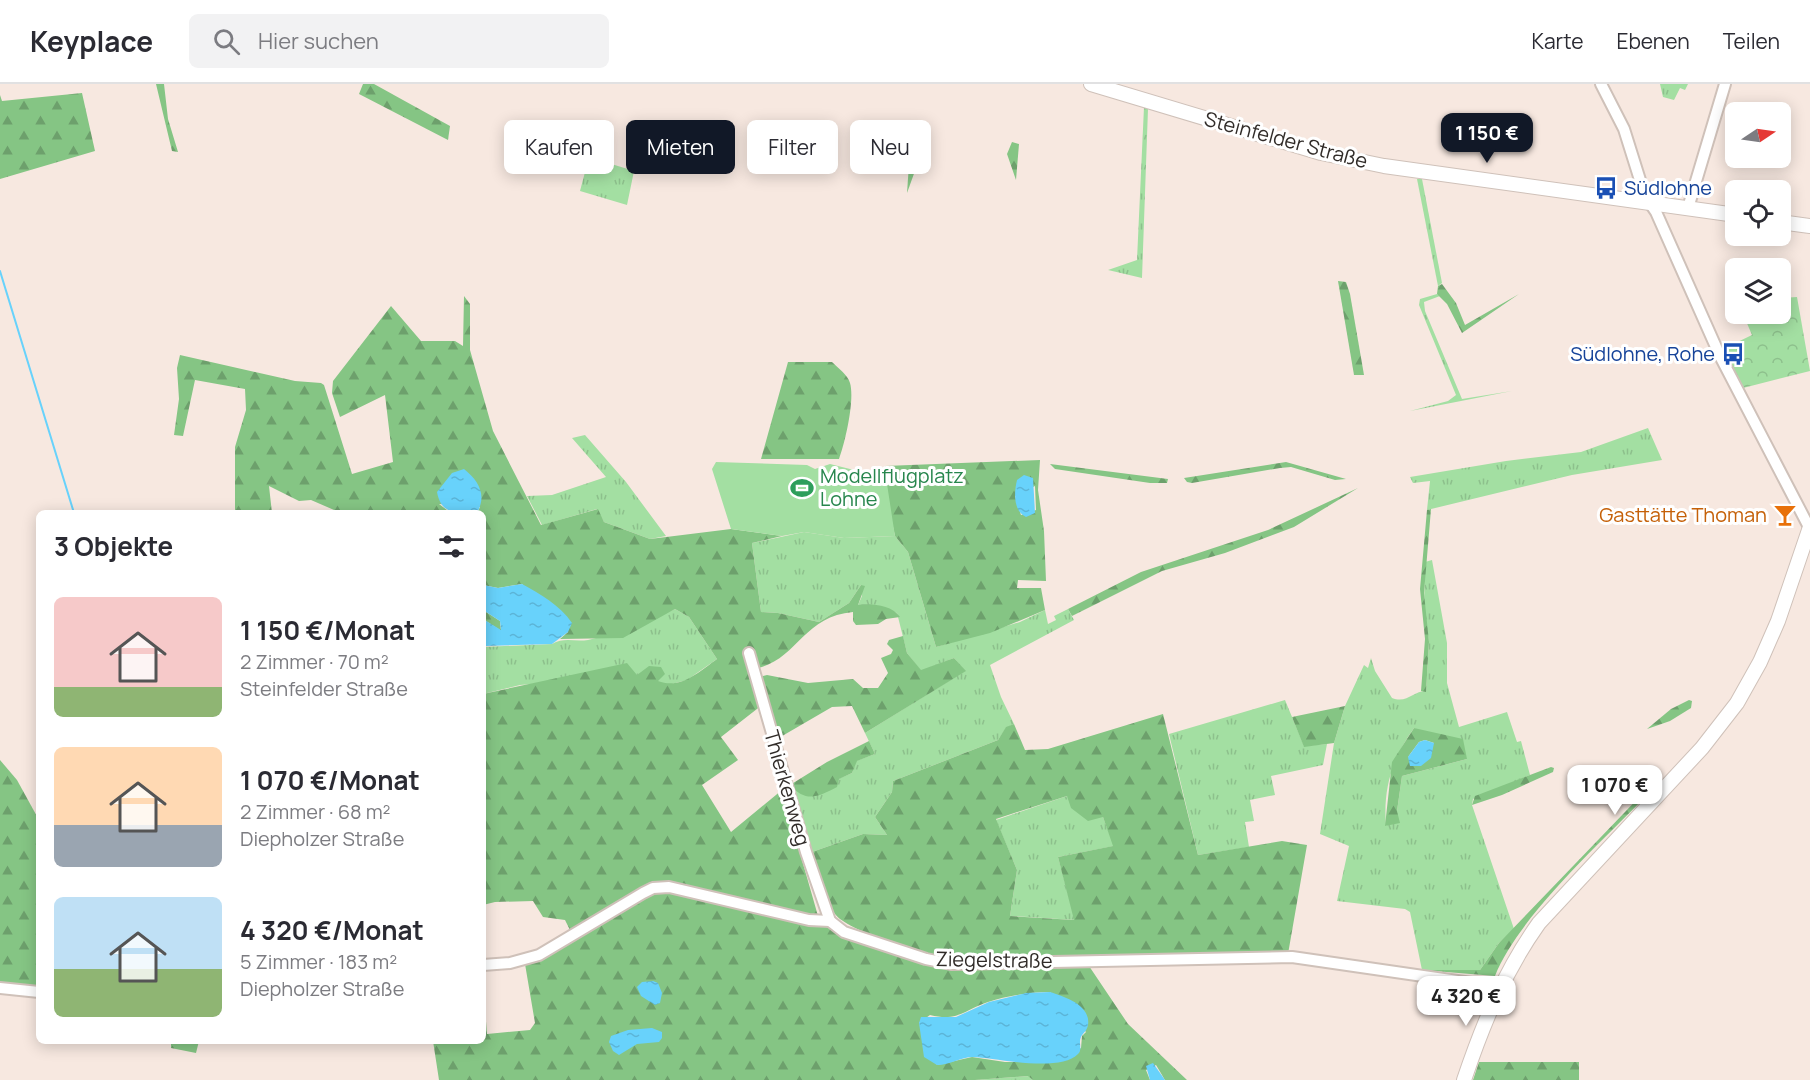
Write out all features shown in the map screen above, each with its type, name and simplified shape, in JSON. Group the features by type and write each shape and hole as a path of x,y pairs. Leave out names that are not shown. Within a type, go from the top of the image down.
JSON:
{"main road":[{"name":"Steinfelder Straße","path":"1090,84 1321,153 1384,166 1725,213"},
{"path":"1791,223 1810,226"},
{"path":"1464,1080 1499,987 1518,952 1539,923 1702,748 1737,703 1760,662 1778,621 1810,528"}],"street":[{"path":"1601,84 1624,129 1650,203 1720,356 1810,528"},
{"path":"1688,208 1725,84"},
{"name":"Thierkenweg","path":"749,653 806,852 830,921"},
{"name":"Ziegelstraße","path":"486,965 510,963 539,955 653,888 669,887 809,920 830,921 844,932 926,959 951,964 1292,957 1499,987"},
{"path":"0,988 36,992"}],"green space":[{"path":"156,84 164,84 168,119 178,152 172,151"},
{"path":"363,84 374,84 450,126 448,140 359,94"},
{"path":"1660,84 1688,84 1685,90 1680,88 1674,100 1663,97"},
{"path":"82,93 95,151 0,179 0,95 2,101"},
{"path":"1144,107 1148,109 1142,278 1108,270 1137,260"},
{"path":"1012,142 1019,144 1016,180 1007,154"},
{"path":"614,165 626,169 626,174 633,174 627,205 580,191 584,174 614,174"},
{"path":"908,174 914,174 907,193"},
{"path":"1417,179 1422,179 1442,283 1438,286"},
{"path":"1338,281 1346,282 1350,294 1364,375 1354,375"},
{"path":"1442,284 1456,303 1465,325 1519,294 1462,333 1447,304 1437,294 1438,286"},
{"path":"1437,294 1440,296 1424,302 1425,311 1462,399 1512,391 1410,411 1448,401 1456,395 1419,305 1420,299"},
{"path":"464,296 470,304 470,350 493,431 541,525 598,509 604,522 650,539 731,529 782,536 752,543 761,612 778,613 819,622 849,603 861,585 865,586 858,605 886,607 900,617 886,619 878,624 856,625 853,621 853,612 836,615 812,629 782,656 758,668 759,677 767,675 808,683 853,679 863,688 878,688 888,673 881,658 891,654 893,650 887,644 889,640 903,636 907,653 921,670 954,658 966,671 865,733 852,706 832,707 777,739 766,702 721,737 738,760 702,785 731,832 782,790 818,916 669,884 571,932 565,920 543,917 533,901 486,904 486,693 627,663 637,675 649,666 661,667 665,674 658,681 675,683 697,674 717,659 689,617 675,609 623,638 560,639 568,632 522,584 498,588 486,586 486,510 478,510 480,507 439,504 447,510 334,510 311,500 299,501 269,486 272,510 235,510 235,447 246,410 245,389 195,380 183,436 174,435 179,399 177,368 180,355 295,381 321,383 324,385 352,474 393,462 385,395 340,417 332,393 333,381 391,306 421,341 455,341 463,346"},
{"path":"1791,297 1797,297 1810,371 1743,388 1723,349 1752,335 1747,324 1791,324"},
{"path":"788,362 832,362 849,380 850,410 839,459 761,459"},
{"path":"1648,428 1662,460 1572,475 1427,510 1430,481 1413,483 1410,477 1506,461 1581,452"},
{"path":"585,435 626,482 666,536 650,539 604,522 597,509 542,525 527,496 552,495 606,477 572,438"},
{"path":"1040,460 1038,490 1044,531 1046,581 1018,580 1017,588 1041,588 1045,610 990,633 936,647 908,552 895,536 888,504 885,466","holes":["1035,486 1036,510 1021,515 1015,496"]},
{"name":"Modellflugplatz Lohne","path":"716,462 807,465 815,469 830,464 854,470 885,471 895,536 844,538 804,532 782,536 731,529 712,469"},
{"path":"1286,462 1346,479 1335,480 1291,467 1192,483 1187,482 1184,478"},
{"path":"1050,464 1168,479 1167,483 1150,483 1055,469"},
{"path":"1358,488 1294,527 1225,553 1162,571 1072,616 1068,609 1141,572 1268,530"},
{"path":"1431,509 1424,593 1429,642 1426,692 1421,691 1425,639 1420,589 1427,510"},
{"path":"804,532 844,538 895,536 908,552 936,647 1020,622 1045,610 1048,624 1056,620 1054,616 1068,609 1074,620 990,665 1001,697 1014,724 1006,728 998,740 893,781 892,792 875,817 887,835 863,834 812,852 790,785 838,779 852,773 856,761 875,754 865,733 965,671 954,658 921,671 907,653 897,613 858,605 862,596 861,585 849,603 819,622 778,613 761,612 752,543"},
{"path":"1432,560 1447,643 1447,683 1459,727 1507,712 1517,742 1521,741 1530,775 1473,799 1472,805 1514,929 1499,943 1480,970 1422,970 1410,912 1405,909 1337,901 1349,846 1320,834 1334,743 1345,706 1364,665 1368,668 1371,658 1375,671 1392,698 1402,699 1426,691 1429,642 1424,607 1425,562","holes":["1414,728 1467,759 1402,776 1397,811 1386,826 1386,799 1391,774 1400,751"]},
{"path":"675,609 689,617 717,659 687,680 668,685 637,675 520,685 486,693 486,647 588,640"},
{"path":"486,612 500,621 501,631 486,621"},
{"path":"1285,700 1304,746 1327,744 1323,765 1271,776 1275,795 1250,800 1254,821 1245,822 1249,847 1198,855 1169,734"},
{"path":"1689,700 1692,701 1691,708 1670,721 1647,729 1671,709"},
{"path":"1345,706 1334,743 1304,747 1292,717"},
{"path":"1163,714 1198,855 1282,841 1307,845 1288,954 947,958 921,952 870,934 842,921 835,914 824,892 812,852 863,834 887,835 875,817 892,792 893,781 998,740 1006,727 1014,724 1025,750 1048,749","holes":["1067,796 1071,808 1088,821 1103,817 1113,846 1058,857 1074,920 1010,916 1017,870 996,819"]},
{"path":"1414,728 1463,739 1467,759 1402,776 1397,811 1400,823 1385,826 1392,762","holes":["1425,740 1434,743 1408,757 1419,742"]},
{"path":"869,741 875,754 857,761 852,773 839,779 837,787 812,797 801,794 790,785 827,762"},
{"path":"0,760 17,780 36,815 36,988 0,984"},
{"path":"1551,767 1554,768 1553,772 1502,795 1472,805 1475,796"},
{"path":"1649,787 1652,790 1543,903 1507,952 1495,976 1422,970 1480,970 1499,943"},
{"path":"1067,796 1103,817 1114,846 1058,857 1075,920 1010,916 1017,870 996,820"},
{"path":"669,890 821,925 911,960 930,964 1089,966 1128,1024 1187,1080 1165,1080 1156,1065 1146,1070 1150,1080 1033,1080 1028,1076 975,1080 439,1080 433,1044 486,1044 486,1021 487,1034 530,1030 535,1023 525,964 542,958 654,892","holes":["1050,992 1086,1032 1082,1036 1081,1048 1058,1062 1005,1062 972,1057 937,1065 919,1023 930,1015 954,1016 1003,998"]},
{"path":"171,1044 198,1044 196,1053 171,1048"},
{"path":"1479,1062 1579,1062 1579,1080 1473,1080"},
{"path":"1029,1076 1033,1080 975,1080"}],"water":[{"path":"464,469 474,478 481,494 478,510 448,510 442,505 437,492 452,473"},
{"path":"1024,475 1033,478 1035,513 1026,517 1017,506 1015,495 1017,480"},
{"path":"522,584 543,596 556,605 572,623 568,632 552,644 486,646 486,621 501,630 500,621 486,612 486,586 498,588"},
{"path":"1425,740 1434,743 1431,758 1421,766 1410,766 1408,757 1419,742"},
{"path":"642,982 658,983 662,993 660,1003 655,1005 641,996 637,987"},
{"path":"1050,992 1076,1003 1088,1018 1086,1030 1080,1039 1079,1052 1069,1060 1043,1064 973,1057 937,1065 924,1057 919,1023 921,1017 956,1017 989,1002 1026,993"},
{"path":"652,1028 662,1032 659,1042 637,1044 619,1055 613,1051 609,1042 611,1036 628,1030"},
{"path":"1153,1063 1165,1080 1150,1080 1146,1066"}],"waterway":[{"path":"0,271 73,510"}],"place":[{"name":"Südlohne","path":"1606,188"},
{"name":"Südlohne, Rohe","path":"1733,354"},
{"name":"Modellflugplatz Lohne","path":"802,488"},
{"name":"Gasttätte Thoman","path":"1785,515"}]}
